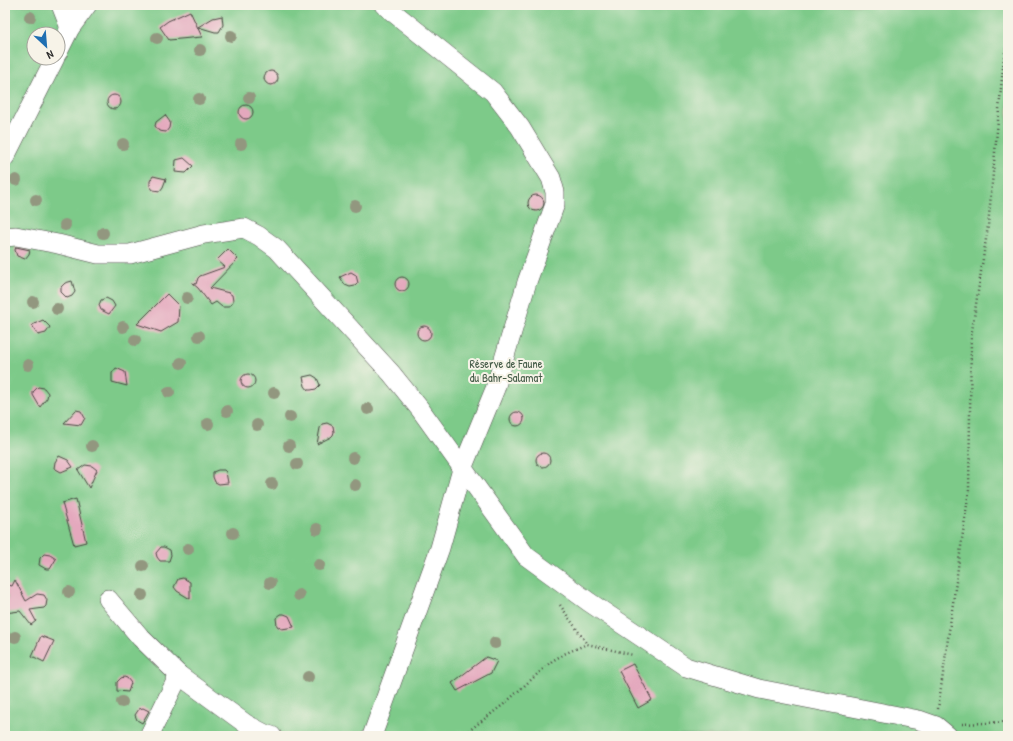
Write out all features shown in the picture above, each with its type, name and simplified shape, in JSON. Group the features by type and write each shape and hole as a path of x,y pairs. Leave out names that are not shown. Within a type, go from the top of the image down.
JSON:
{"street":[{"path":"61,5 70,28"},
{"path":"66,36 87,5"},
{"path":"372,736 440,548 462,468 494,389 528,282 555,204 555,192 551,178 524,133 493,92 384,5"},
{"path":"5,157 51,66"},
{"path":"5,238 16,236 23,237 98,254 130,254 204,234 244,228 259,236 277,249 391,373 420,409 526,556 589,602 686,667 760,689 919,720 942,731"},
{"path":"108,599 141,638 179,675 246,724 272,736"},
{"path":"149,736 179,675"}],"path":[{"path":"1008,40 1004,57 988,226 971,336 969,490 942,731 1008,722"},
{"path":"462,736 504,704 552,661 587,644"}],"green space":[{"name":"Réserve de Faune du Bahr-Salamat","path":"5,5 1008,5 1008,736 5,736"}],"building":[{"path":"190,11 202,37 169,40 160,27 168,21"},
{"path":"222,16 223,25 219,32 198,27 213,18"},
{"path":"268,71 274,71 278,75 278,81 274,85 268,85 264,81 264,75"},
{"path":"111,95 117,95 121,99 121,105 117,109 111,109 107,105 107,99"},
{"path":"243,105 249,105 253,109 253,115 249,119 243,119 239,115 239,109"},
{"path":"165,115 170,122 169,128 166,132 159,131 155,126 156,122"},
{"path":"184,158 193,166 186,173 175,172 176,160"},
{"path":"153,176 166,179 160,191 153,190 150,186 150,181"},
{"path":"536,195 543,200 544,203 539,210 536,211 529,206 528,203 533,196"},
{"path":"16,247 30,250 25,259 17,256 15,250"},
{"path":"228,249 238,259 210,288 229,293 232,295 233,301 228,307 222,307 216,302 211,305 198,288 192,283 196,284 200,276 225,267 217,260"},
{"path":"351,272 356,275 358,283 355,286 350,287 345,285 340,277"},
{"path":"399,277 405,277 409,281 409,287 405,291 399,291 395,287 395,281"},
{"path":"72,281 75,292 72,296 67,298 61,292 61,287 65,283"},
{"path":"167,294 179,306 178,322 161,332 137,324"},
{"path":"106,298 112,301 115,306 109,314 101,310 99,305 101,300"},
{"path":"43,320 50,327 46,333 38,335 32,325"},
{"path":"421,326 427,326 431,330 431,336 427,340 421,340 417,336 417,330"},
{"path":"116,368 125,372 127,386 112,382 112,373"},
{"path":"245,374 251,374 255,378 255,384 251,388 245,388 241,384 241,378"},
{"path":"312,375 317,378 320,385 316,389 308,390 305,386 303,377"},
{"path":"38,387 44,388 48,393 47,398 40,407 33,395 33,392"},
{"path":"76,410 81,411 85,418 81,425 64,423"},
{"path":"514,412 520,412 524,416 524,422 520,426 514,426 510,422 510,416"},
{"path":"327,423 333,426 333,435 317,444 320,428 322,424"},
{"path":"540,453 546,453 550,457 550,463 546,467 540,467 536,463 536,457"},
{"path":"59,456 68,460 73,467 61,472 54,468 55,462"},
{"path":"85,465 92,466 97,470 89,488 78,470"},
{"path":"224,470 226,472 228,483 219,484 215,482 213,472"},
{"path":"76,499 86,542 74,545 62,503"},
{"path":"161,547 170,550 171,555 169,561 160,561 157,557 156,553"},
{"path":"44,554 50,555 56,559 50,569 46,569 39,565 40,558"},
{"path":"183,578 190,582 190,599 177,591 174,587 178,579"},
{"path":"15,580 26,601 37,594 44,595 47,600 44,608 30,610 36,621 31,625 20,611 5,613 5,604 8,597 5,593 5,584 12,586"},
{"path":"281,614 289,616 294,627 282,629 277,626 276,618"},
{"path":"41,636 54,641 44,662 32,656"},
{"path":"486,657 497,661 491,673 457,691 452,683"},
{"path":"633,664 652,700 638,708 619,671"},
{"path":"124,677 131,683 128,692 117,691 117,682"},
{"path":"143,708 149,711 142,723 137,720 135,715 139,709"}]}
